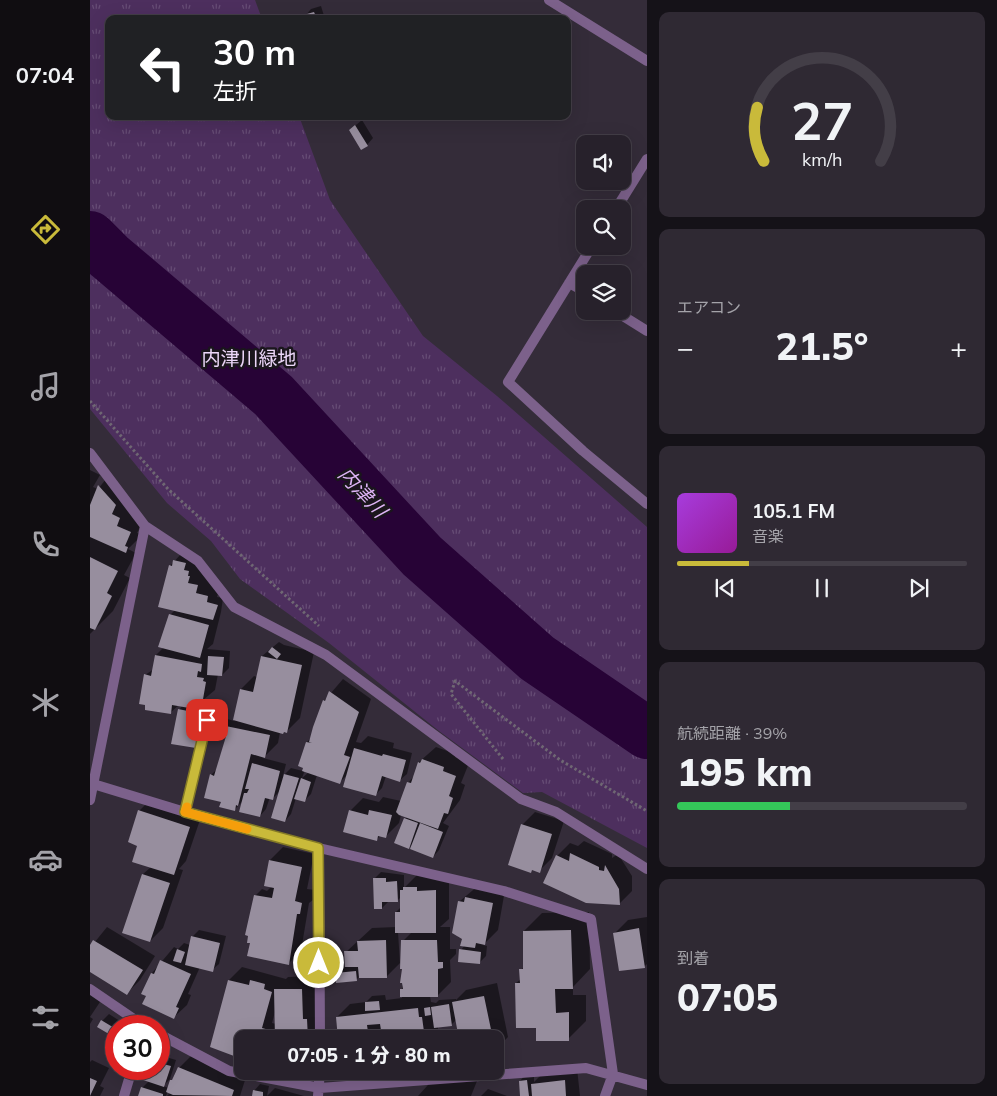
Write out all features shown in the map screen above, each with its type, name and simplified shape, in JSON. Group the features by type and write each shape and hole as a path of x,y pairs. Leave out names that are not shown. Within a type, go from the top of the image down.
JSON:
{"street":[{"path":"550,0 647,61"},
{"path":"622,200 647,159"},
{"path":"586,255 508,382 583,451 647,504"},
{"path":"569,282 576,286"},
{"path":"629,320 647,331"},
{"path":"90,453 145,526 198,561 234,607 326,655 521,799 556,812 647,869"},
{"path":"90,800 145,526"},
{"path":"185,812 207,720"},
{"path":"92,784 185,812 318,848 504,891 591,918 613,1074 605,1096"},
{"path":"318,848 320,1030"},
{"path":"90,990 128,1015"},
{"path":"170,1040 228,1071 319,1092 586,1068 647,1085"},
{"path":"124,1096 129,1080"}],"path":[{"path":"90,401 168,489 322,629"},
{"path":"507,764 451,694 456,681 560,760 647,811"}],"green space":[{"name":"内津川緑地","path":"90,0 255,0 261,15 105,15 105,120 300,120 330,200 423,336 497,396 647,527 647,848 542,792 523,793 439,731 329,643 240,579 211,541 167,503 90,409"}],"building":[{"path":"314,12 315,15 303,15"},
{"path":"355,125 368,146 361,150 349,130"},
{"path":"98,485 116,505 112,514 120,518 117,526 131,532 125,546 128,547 126,553 90,537 90,505"},
{"path":"90,557 118,571 107,593 112,596 95,630 90,628"},
{"path":"173,560 186,563 184,570 189,571 188,576 190,576 188,583 198,585 196,593 208,596 207,602 218,605 213,620 158,607 169,565 172,566"},
{"path":"169,614 209,625 200,658 158,647"},
{"path":"272,647 281,654 277,659 268,652"},
{"path":"155,655 202,664 201,672 198,671 197,677 204,678 203,681 206,682 202,705 196,703 195,709 172,705 171,714 145,710 145,705 139,704 144,674 151,676"},
{"path":"208,656 224,657 222,676 207,675"},
{"path":"261,656 302,665 287,733 284,732 283,734 233,720 240,689 253,692"},
{"path":"329,691 359,712 344,755 350,757 340,784 302,771 303,768 298,766 306,742 312,743 309,742 313,727 323,700 325,701"},
{"path":"178,709 203,714 196,748 171,744"},
{"path":"216,724 270,735 265,758 251,754 238,806 236,805 235,811 219,807 221,802 204,798 210,774 214,776 227,733 215,730"},
{"path":"354,748 406,760 400,782 382,776 376,796 343,787"},
{"path":"422,759 444,767 443,771 456,776 449,796 453,798 448,814 444,813 438,829 399,815 396,812 407,782 411,783 418,762 420,763"},
{"path":"252,763 280,771 273,800 265,798 260,817 239,812 244,793 247,793 249,789 245,789"},
{"path":"284,774 299,778 285,822 271,818"},
{"path":"301,778 311,782 305,802 294,799"},
{"path":"138,810 190,827 174,875 132,862 137,846 128,842"},
{"path":"349,810 368,815 369,810 392,815 386,838 378,836 377,841 343,832"},
{"path":"404,818 418,823 409,849 394,843"},
{"path":"420,823 443,832 433,858 410,849"},
{"path":"521,824 552,834 540,873 532,870 531,873 508,865"},
{"path":"570,853 599,867 599,870 604,871 605,865 619,889 620,905 586,903 543,883 556,855 569,861"},
{"path":"269,860 302,867 295,901 302,903 300,914 297,914 289,965 247,956 250,943 247,943 248,936 245,935 254,895 272,898 274,888 264,886"},
{"path":"142,874 170,883 150,942 122,933"},
{"path":"373,878 386,878 386,882 397,881 398,902 382,902 382,909 374,909"},
{"path":"403,887 417,887 417,891 436,890 436,933 395,933 395,912 400,912 400,890 403,890"},
{"path":"465,897 493,903 485,945 476,943 475,948 460,946 462,939 452,933 458,901 464,902"},
{"path":"639,928 645,968 619,971 613,933"},
{"path":"571,930 573,989 555,989 556,1013 569,1012 569,1041 536,1041 536,1028 516,1028 515,983 520,983 519,969 523,969 523,931"},
{"path":"191,936 220,943 213,972 185,965"},
{"path":"93,940 143,970 127,995 90,972 90,945"},
{"path":"386,940 387,978 359,978 358,967 345,967 344,951 358,951 357,941"},
{"path":"401,940 437,940 438,962 443,962 443,968 438,969 438,997 400,997 400,989 403,989 402,983 400,983 402,969 400,969"},
{"path":"177,949 185,952 181,963 173,961"},
{"path":"459,949 481,952 480,964 458,962"},
{"path":"160,960 191,974 176,1007 179,1008 174,1019 170,1017 170,1015 165,1015 142,1004 146,996 141,994 151,973 154,974"},
{"path":"356,971 357,981 336,983 335,973"},
{"path":"228,980 249,985 250,980 265,984 264,989 272,992 262,1028 269,1030 234,1030 234,1056 210,1047"},
{"path":"274,989 302,989 303,1019 307,1019 308,1030 275,1030"},
{"path":"484,996 491,1030 457,1030 452,1002"},
{"path":"379,1001 380,1010 365,1011 365,1002"},
{"path":"449,1004 452,1026 434,1028 431,1007"},
{"path":"430,1007 431,1015 425,1016 424,1008"},
{"path":"418,1008 419,1017 422,1017 424,1030 381,1030 380,1024 367,1025 368,1030 337,1030 336,1017"},
{"path":"101,1020 105,1022 105,1032 97,1027"},
{"path":"178,1067 234,1090 232,1096 173,1095 166,1092 170,1080 172,1080"},
{"path":"90,1078 97,1081 90,1096"},
{"path":"143,1080 166,1080 164,1087"},
{"path":"527,1080 529,1096 520,1096 519,1081"},
{"path":"565,1080 566,1096 532,1096 531,1084"},
{"path":"141,1087 163,1094 163,1096 138,1096"},
{"path":"253,1090 263,1092 263,1096 252,1096"}],"waterway":[{"name":"内津川","path":"90,237 109,256 273,395 422,556 537,658 647,733"}],"slow traffic":[{"path":"187,807 185,812 247,829"}],"route":[{"path":"207,720 185,812 318,848 319,963"}]}
